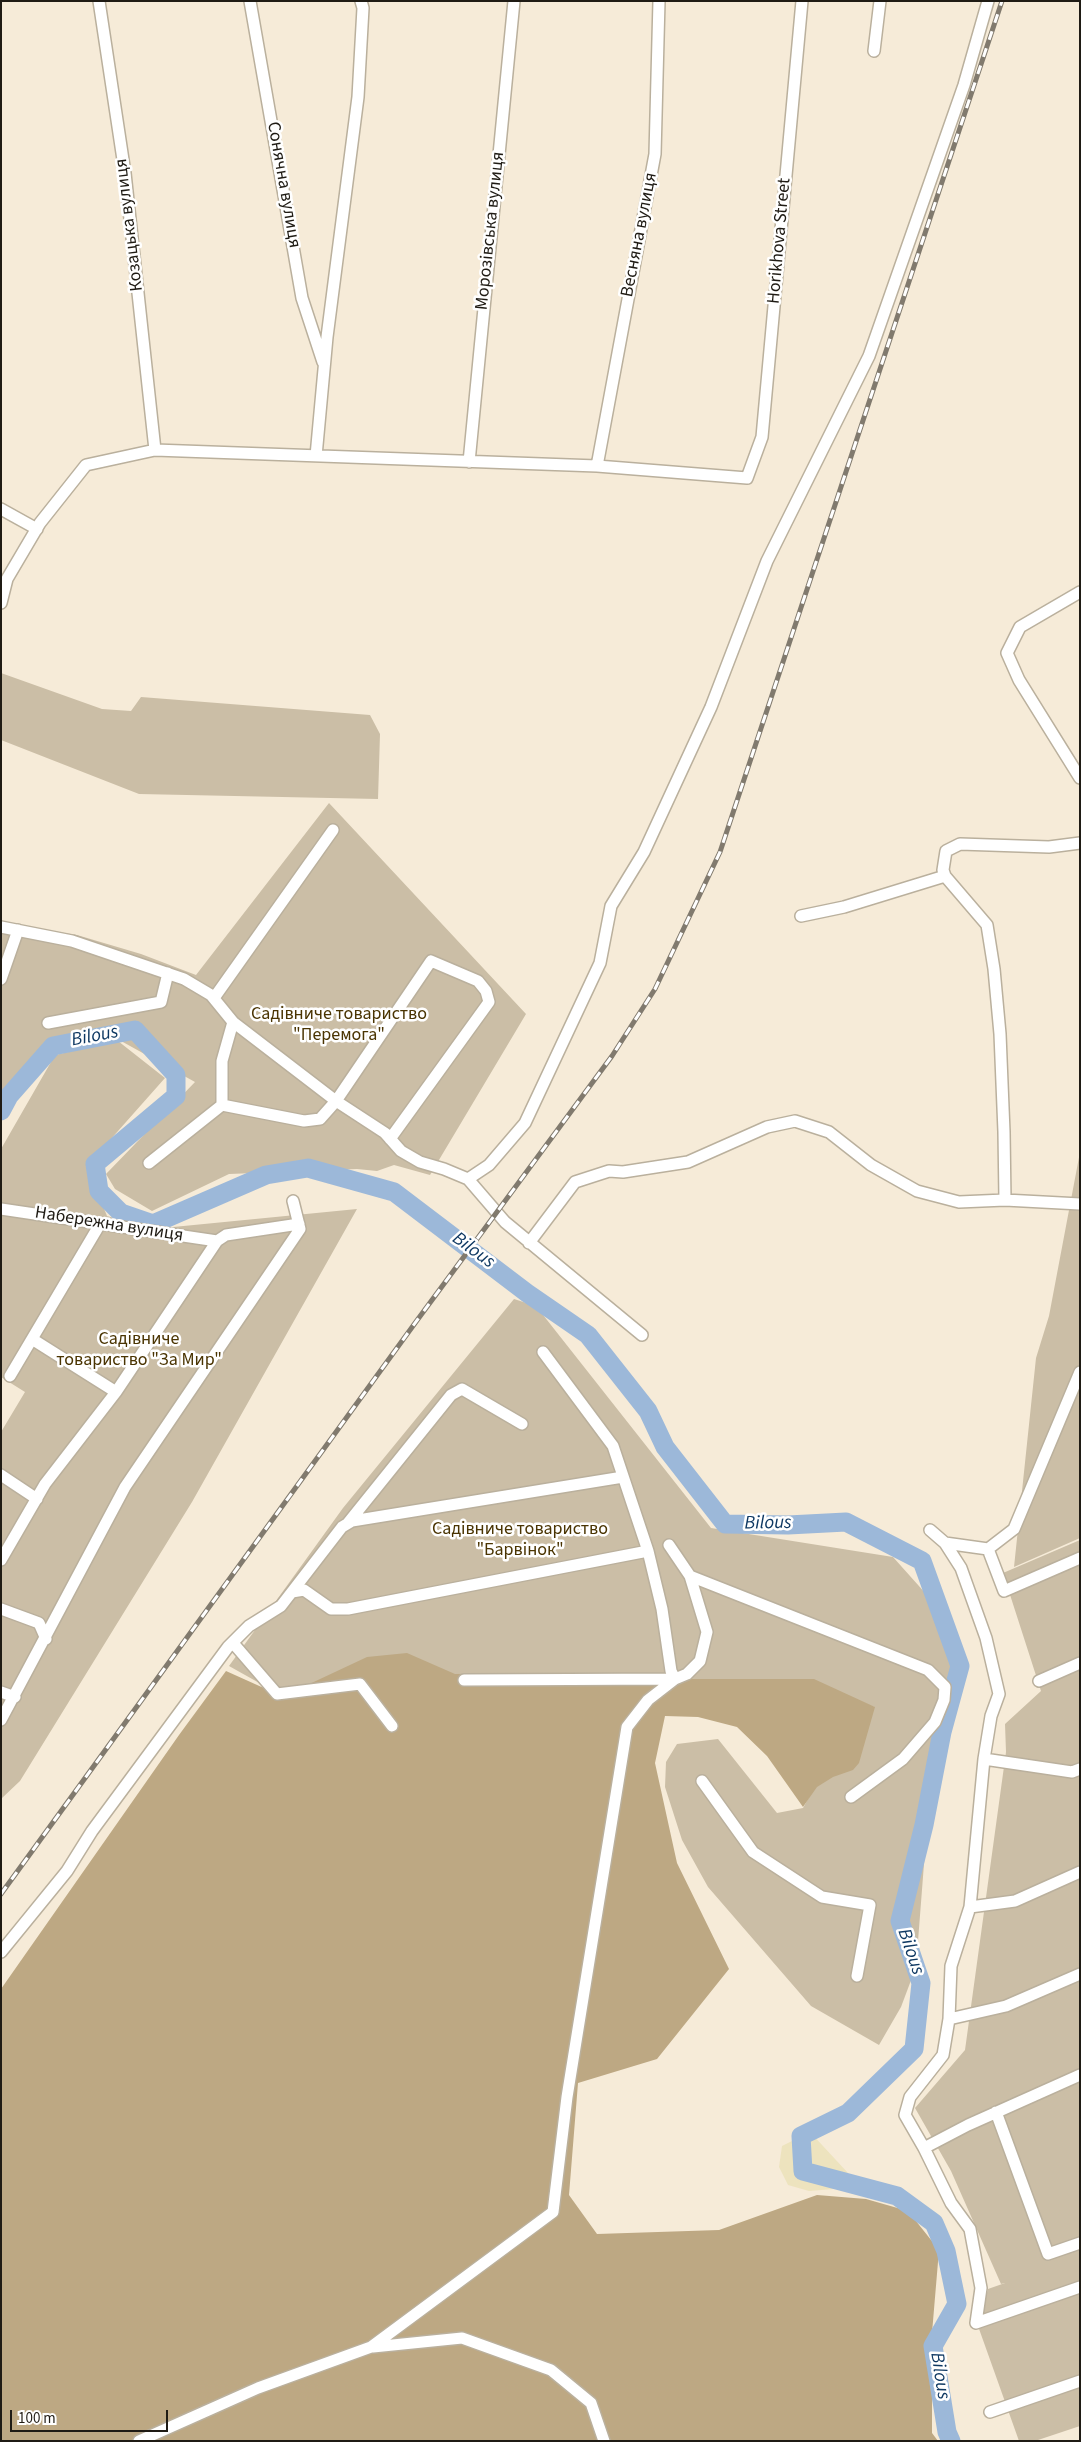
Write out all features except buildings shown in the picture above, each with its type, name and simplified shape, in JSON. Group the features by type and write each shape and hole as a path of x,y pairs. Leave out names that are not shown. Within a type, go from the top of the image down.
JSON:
{"street":[{"name":"Козацька вулиця","path":"99,1 125,173 155,450"},
{"name":"Сонячна вулиця","path":"250,1 302,298 324,366"},
{"name":"Сонячна вулиця","path":"316,456 324,366 358,97 363,8 361,1"},
{"name":"Морозівська вулиця","path":"469,462 514,1"},
{"name":"Весняна вулиця","path":"597,466 655,154 659,1"},
{"name":"Horikhova Street","path":"597,466 747,478 762,437 802,1"},
{"path":"874,51 880,1"},
{"path":"468,1179 489,1165 525,1123 600,963 611,906 644,852 711,707 767,562 869,356 964,85 988,1"},
{"path":"1,603 7,579 36,529 86,465 155,450 597,466"},
{"path":"1,509 36,529"},
{"path":"1080,592 1020,627 1007,652 1019,680 1080,778"},
{"path":"214,998 333,830"},
{"path":"1005,1200 1000,1034 994,969 987,925 945,876 943,870 946,851 960,844 1049,847 1080,843"},
{"path":"802,916 844,907 945,876"},
{"path":"1,927 72,941 184,979 214,998 233,1022 336,1101 385,1133 401,1151 420,1162 444,1168 468,1179 505,1222 642,1335"},
{"path":"1,979 18,930"},
{"path":"149,1163 222,1105 304,1121 320,1118 336,1101 431,961 478,981 486,991 489,1002 390,1139"},
{"path":"48,1023 161,1002 168,973"},
{"path":"222,1105 222,1061 233,1022"},
{"path":"529,1243 575,1182 609,1170 623,1172 688,1162 767,1127 795,1122 829,1132 872,1165 916,1191 959,1202 1005,1200 1080,1204"},
{"path":"1,1720 46,1639 125,1487 300,1229 293,1201"},
{"name":"Набережна вулиця","path":"1,1210 218,1241"},
{"path":"10,1376 100,1224"},
{"path":"1,1560 45,1484 116,1392 218,1241 226,1235 299,1224"},
{"path":"32,1339 116,1392"},
{"path":"543,1352 613,1446 648,1551 662,1609 671,1671 675,1679"},
{"path":"945,1543 988,1549 1014,1529 1080,1372"},
{"path":"1,1952 67,1871 98,1824 233,1643 249,1626 281,1606 342,1527 348,1523 451,1395 462,1389 522,1424"},
{"path":"1,1475 37,1499"},
{"path":"348,1523 623,1477"},
{"path":"930,1530 945,1543 961,1568 986,1638 999,1694 991,1716 984,1759 970,1907 951,1966 949,2019 943,2055 910,2097 904,2115 924,2148 951,2203 970,2229 981,2288 976,2322 1080,2287"},
{"path":"372,2347 553,2212 567,2097 627,1727 648,1700 675,1679 688,1674 700,1661 707,1632 690,1576 669,1545"},
{"path":"988,1549 1004,1591 1080,1558"},
{"path":"292,1592 304,1590 330,1609 348,1609 648,1551"},
{"path":"690,1576 928,1670 945,1687 944,1700 935,1722 903,1759 851,1797"},
{"path":"1,1609 39,1623 46,1639"},
{"path":"233,1643 277,1694 360,1684 392,1726"},
{"path":"1039,1681 1080,1663"},
{"path":"464,1680 675,1679"},
{"path":"1,1692 15,1697"},
{"path":"984,1759 1072,1772 1080,1769"},
{"path":"702,1781 753,1852 793,1880 822,1897 870,1905 857,1976"},
{"path":"970,1907 1015,1901 1080,1872"},
{"path":"949,2019 1006,2006 1080,1974"},
{"path":"924,2148 996,2112 1080,2075"},
{"path":"996,2112 1048,2254 1080,2243"},
{"path":"139,2441 258,2388 372,2347 462,2338 551,2370 590,2404 604,2441"},
{"path":"990,2412 1080,2381"}],"green space":[{"path":"1,673 102,709 131,711 141,697 370,715 380,734 378,799 139,794 1,740"},
{"name":"Садівниче товариство \"Перемога\"","path":"329,803 526,1014 430,1175 394,1165 377,1171 357,1169 229,1174 152,1211 115,1189 106,1174 195,1082 103,1031 61,1040 34,1056 1,1110 1,923 77,935 141,954 196,975"},
{"name":"Садівниче товариство \"За Мир\"","path":"118,1041 165,1078 87,1166 107,1216 153,1229 357,1209 192,1502 20,1781 1,1799 1,1432 25,1392 1,1377 1,1149 55,1055"},
{"path":"1080,1152 1080,1538 1014,1567 1036,1358 1049,1316"},
{"name":"Садівниче товариство \"Барвінок\"","path":"514,1299 536,1306 711,1528 893,1557 944,1614 956,1667 945,1687 935,1722 916,1967 901,2007 879,2045 811,2006 708,1887 682,1840 665,1787 666,1762 677,1744 718,1739 777,1813 803,1808 816,1785 874,1707 813,1681 286,1698 229,1666 343,1508"},
{"path":"1080,1540 1080,2426 1035,2441 1019,2441 978,2326 988,2289 1005,2283 1001,2284 951,2171 915,2108 965,2050 1006,1752 1005,1724 1041,1691 1003,1573"}],"shaded area":[{"path":"407,1653 455,1674 564,1673 675,1679 814,1679 875,1707 859,1763 853,1770 833,1777 817,1787 803,1807 767,1756 737,1727 698,1717 665,1716 655,1763 677,1863 729,1969 657,2059 578,2083 569,2195 597,2234 719,2230 817,2195 866,2199 908,2211 939,2250 932,2333 932,2433 938,2441 1,2441 1,1989 226,1671 286,1698 303,1687 367,1657"}],"sand":[{"path":"810,2132 848,2173 834,2189 809,2191 788,2185 779,2167 782,2146"}],"waterway":[{"name":"Bilous","path":"1,1111 9,1096 53,1046 135,1030 176,1075 176,1096 95,1164 99,1191 121,1213 153,1224 266,1175 308,1168 394,1192 527,1293 588,1335 648,1411 665,1447 725,1524 788,1525 846,1522 922,1561 960,1666 942,1732 924,1825 900,1921 921,1983 914,2049 848,2113 801,2136 803,2171 897,2196 934,2223 946,2251 957,2304 933,2346 947,2432 951,2441"}],"railway":[{"path":"1,1894 418,1319 612,1056 655,989 720,852 1002,1"}]}
